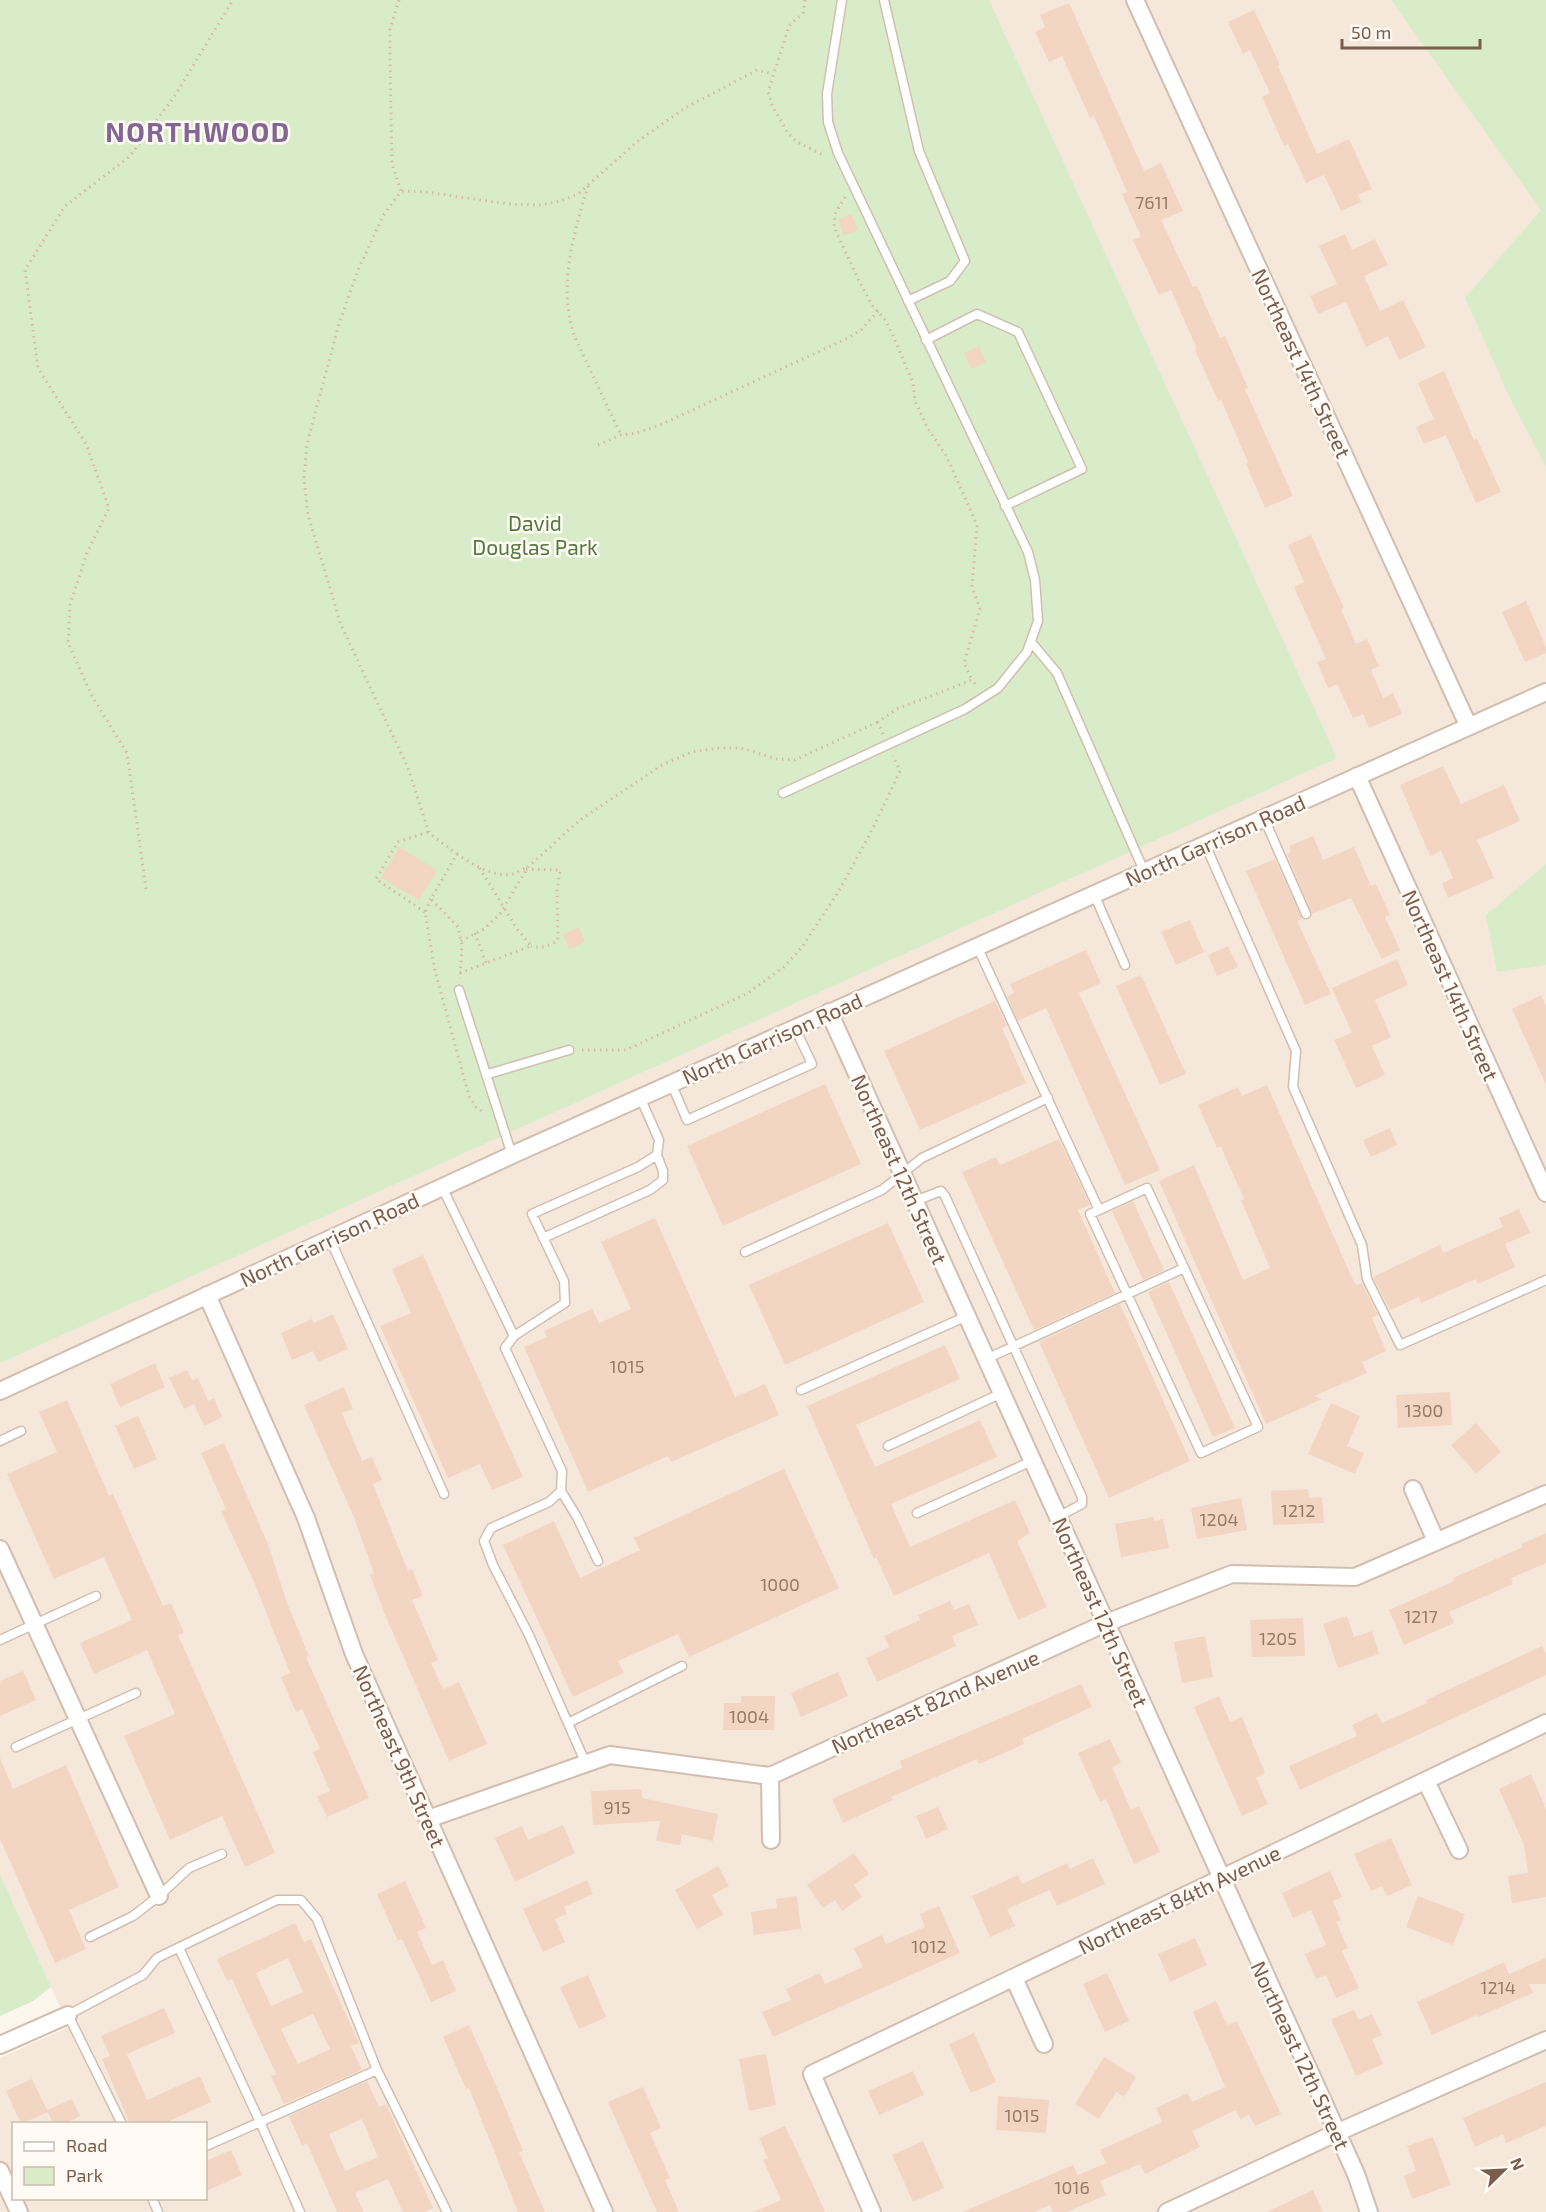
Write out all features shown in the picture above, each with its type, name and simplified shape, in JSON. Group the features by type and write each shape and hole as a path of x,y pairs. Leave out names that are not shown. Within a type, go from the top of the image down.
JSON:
{"street":[{"name":"Northeast 14th Street","path":"1135,0 1468,725"},
{"name":"North Garrison Road","path":"0,1391 640,1097 1546,692"},
{"name":"Northeast 14th Street","path":"1357,776 1546,1193"},
{"name":"Northeast 12th Street","path":"830,1012 1356,2174 1369,2212"},
{"name":"Northeast 9th Street","path":"207,1295 306,1518 354,1654 604,2212"},
{"path":"1413,1489 1436,1541"},
{"name":"Northeast 82nd Avenue","path":"770,1776 1106,1623 1232,1574 1355,1576 1546,1494"},
{"path":"0,1549 159,1896"},
{"name":"Northeast 84th Avenue","path":"872,2212 812,2074 1546,1723"},
{"path":"428,1820 610,1755 770,1776 771,1840"},
{"path":"1426,1781 1460,1850"},
{"path":"1014,1978 1044,2044"},
{"path":"0,2045 68,2015"},
{"path":"1167,2212 1336,2133 1546,2040"},
{"path":"0,2171 12,2197"}],"lane":[{"path":"783,794 965,709 998,688 1027,652 1038,621 1035,580 1028,552 838,153 828,122 827,94 842,0"},
{"path":"884,0 919,151 965,261 950,282 908,302"},
{"path":"926,340 977,314 1018,332 1082,469 1005,506"},
{"path":"1031,642 1057,673 1144,871"},
{"path":"1264,818 1306,914"},
{"path":"1205,844 1296,1051 1293,1087 1362,1245 1367,1279 1400,1345 1546,1281"},
{"path":"1094,894 1125,964"},
{"path":"977,946 1099,1210"},
{"path":"459,990 488,1074 512,1155"},
{"path":"671,1083 687,1120 812,1064 795,1028"},
{"path":"488,1074 569,1050"},
{"path":"543,1238 650,1190 663,1180 663,1171 657,1155 659,1140 640,1097"},
{"path":"745,1252 882,1190 922,1158 1048,1098"},
{"path":"598,1561 577,1517 561,1491 562,1472 505,1348 514,1336 566,1303 564,1281 532,1214 638,1167 657,1155"},
{"path":"442,1187 514,1336"},
{"path":"1147,1188 1184,1268 1258,1427 1201,1453 1090,1214 1147,1188"},
{"path":"915,1201 941,1191 945,1196 1082,1497 1082,1504 1058,1517"},
{"path":"330,1239 444,1494"},
{"path":"986,1359 1184,1268"},
{"path":"801,1390 967,1316"},
{"path":"888,1446 1002,1393"},
{"path":"0,1441 21,1431"},
{"path":"917,1513 1032,1461"},
{"path":"561,1491 549,1502 491,1528 484,1541 493,1565 529,1635 586,1764"},
{"path":"0,1640 96,1596"},
{"path":"568,1723 682,1666"},
{"path":"16,1747 136,1693"},
{"path":"90,1937 133,1917 189,1868 222,1854"},
{"path":"121,2122 68,2015 143,1975 157,1958 277,1900 302,1900 317,1918 377,2070 447,2212"},
{"path":"179,1948 300,2212"},
{"path":"207,2146 377,2070"}],"path":[{"path":"146,889 127,753 92,696 68,643 70,605 87,553 108,508 86,444 38,368 25,270 65,206 129,157 174,97 233,0"},
{"path":"399,0 390,29 390,61 392,164 401,191"},
{"path":"805,0 803,13 789,26 768,92 772,105 787,132 797,142 825,155 829,164"},
{"path":"401,191 426,192 509,204 541,205 560,201 578,194 638,141 685,108 758,70 773,74"},
{"path":"588,185 570,257 567,308 572,332 621,435"},
{"path":"841,190 845,199 836,214 834,227 859,280 886,321 913,383 915,401 927,427 947,457 977,525 972,587 980,609 964,663 972,680 987,695"},
{"path":"401,191 382,216 358,270 338,327 307,444 304,478 308,515 341,625 408,768 428,832 457,854 494,873 513,874 527,868 560,870 557,891 558,938 556,942 538,948 531,946 517,929 479,867"},
{"path":"598,445 621,435 637,433 660,425 848,338 862,329 878,311"},
{"path":"461,940 484,929 500,914 527,868 580,820 662,765 692,752 720,748 741,748 777,759 795,760 878,722 897,709 972,680"},
{"path":"569,1050 626,1050 748,993 784,967 802,947 837,894 877,820 900,771 878,722"},
{"path":"425,912 376,879 398,842 428,832"},
{"path":"457,854 425,912 435,971 469,1096 476,1107 488,1116 500,1116"},
{"path":"431,899 458,927 461,940 459,990"},
{"path":"475,933 487,963"},
{"path":"460,973 531,946"}],"shaded area":[{"path":"0,0 1391,0 1546,216 1546,2212 0,2212 0,2058 69,2027 0,1874"}],"green space":[{"name":"David Douglas Park","path":"0,0 989,0 1337,758 0,1363"},
{"path":"1391,0 1546,0 1546,467 1509,396 1465,298 1541,210"},
{"path":"1546,864 1546,965 1497,972 1486,915"},
{"path":"0,1874 51,1987 33,2001 0,2016"}],"building":[{"path":"1069,3 1144,171 1161,163 1183,211 1161,220 1193,287 1197,286 1220,338 1225,336 1248,388 1245,389 1293,496 1265,508 1246,464 1248,462 1221,400 1218,401 1195,350 1197,349 1171,290 1159,295 1133,240 1141,237 1122,194 1127,192 1094,116 1090,118 1062,56 1049,62 1035,32 1045,27 1040,15"},
{"path":"1254,10 1317,154 1349,139 1372,189 1358,195 1361,202 1341,211 1324,175 1306,183 1288,144 1284,146 1262,97 1270,93 1250,50 1243,54 1228,22"},
{"path":"851,214 858,230 844,236 838,220"},
{"path":"1345,234 1352,250 1375,239 1388,265 1364,276 1380,311 1403,300 1426,347 1399,360 1388,336 1366,347 1346,302 1318,314 1310,296 1337,284 1319,246"},
{"path":"979,346 986,362 971,369 964,353"},
{"path":"1444,371 1474,440 1477,439 1501,492 1476,503 1446,435 1424,444 1416,427 1434,419 1418,383"},
{"path":"1311,535 1344,608 1341,609 1356,644 1367,639 1379,666 1371,670 1383,698 1393,693 1402,714 1369,728 1363,714 1353,718 1337,684 1328,688 1317,662 1326,659 1294,587 1304,582 1288,545"},
{"path":"1526,601 1546,647 1546,653 1525,662 1502,612"},
{"path":"1443,766 1461,804 1504,785 1520,821 1477,840 1494,878 1448,898 1442,883 1453,878 1441,851 1430,856 1400,785"},
{"path":"1313,836 1323,860 1354,847 1371,886 1376,884 1390,915 1385,917 1400,950 1382,959 1351,898 1312,914 1287,854 1291,852 1289,846"},
{"path":"399,847 437,870 419,900 381,878"},
{"path":"1275,859 1302,919 1297,921 1331,994 1305,1005 1246,871"},
{"path":"1190,920 1204,952 1176,965 1161,932"},
{"path":"579,927 585,942 569,949 563,934"},
{"path":"1228,946 1238,967 1217,976 1208,955"},
{"path":"1086,950 1101,983 1079,993 1160,1170 1125,1185 1046,1008 1018,1021 1007,996 1014,993 1010,984"},
{"path":"1397,959 1408,985 1375,1000 1391,1037 1372,1046 1385,1075 1356,1088 1334,1040 1352,1033 1332,988"},
{"path":"1141,975 1186,1074 1160,1085 1116,986"},
{"path":"1541,995 1546,1006 1546,1085 1512,1009"},
{"path":"995,1001 1007,1026 1002,1028 1026,1083 920,1130 884,1051"},
{"path":"825,1084 861,1164 723,1226 687,1146"},
{"path":"1267,1085 1352,1278 1356,1285 1362,1283 1378,1315 1372,1318 1386,1351 1362,1362 1367,1373 1314,1396 1322,1399 1266,1424 1159,1181 1194,1165 1243,1280 1270,1268 1241,1200 1244,1199 1221,1147 1217,1148 1198,1105 1238,1087 1242,1096"},
{"path":"1390,1128 1397,1145 1371,1157 1363,1140"},
{"path":"1059,1139 1090,1205 1078,1210 1115,1293 1034,1330 962,1172 996,1157 1000,1165"},
{"path":"1133,1201 1164,1270 1143,1280 1112,1211"},
{"path":"1519,1209 1530,1233 1505,1244 1515,1267 1478,1284 1476,1279 1421,1303 1419,1297 1390,1310 1373,1277 1440,1245 1443,1253 1503,1227 1499,1218"},
{"path":"655,1218 735,1397 765,1384 779,1415 671,1462 668,1456 588,1492 524,1347 547,1337 544,1331 592,1309 599,1323 631,1309 601,1242"},
{"path":"888,1223 924,1302 785,1365 749,1285"},
{"path":"423,1255 523,1477 492,1490 480,1464 448,1478 380,1326 411,1313 392,1269"},
{"path":"1169,1282 1235,1428 1213,1437 1148,1292"},
{"path":"1120,1304 1190,1461 1109,1498 1039,1342"},
{"path":"333,1314 348,1349 318,1362 313,1351 292,1360 281,1333 312,1319 314,1323"},
{"path":"945,1345 960,1379 856,1425 875,1467 980,1420 997,1457 891,1504 910,1547 1015,1500 1030,1533 1017,1541 1047,1607 1018,1620 989,1553 894,1596 876,1557 874,1559 807,1406"},
{"path":"155,1363 165,1387 120,1407 110,1384"},
{"path":"187,1370 192,1380 198,1378 208,1401 214,1398 222,1417 204,1426 194,1404 184,1409 169,1378"},
{"path":"344,1387 353,1409 342,1413 362,1461 372,1457 382,1480 373,1484 408,1571 412,1569 423,1596 412,1600 438,1660 431,1663 443,1689 459,1682 487,1744 449,1761 386,1617 370,1575 374,1573 353,1515 304,1405"},
{"path":"1450,1392 1452,1425 1398,1428 1396,1395"},
{"path":"67,1400 109,1496 113,1494 163,1606 171,1603 184,1633 178,1635 275,1853 245,1867 222,1816 170,1840 124,1736 175,1714 147,1650 94,1674 80,1643 132,1620 104,1557 54,1579 7,1474 57,1452 39,1412"},
{"path":"1331,1403 1360,1416 1347,1446 1364,1453 1355,1474 1308,1454"},
{"path":"138,1416 157,1459 134,1469 115,1426"},
{"path":"1476,1423 1501,1452 1476,1474 1451,1445"},
{"path":"224,1443 268,1544 287,1603 309,1656 306,1657 369,1798 327,1817 317,1796 330,1791 313,1752 320,1749 302,1709 296,1712 281,1677 290,1673 257,1589 221,1511 226,1509 201,1453"},
{"path":"784,1469 839,1588 689,1657 678,1634 618,1661 624,1673 573,1697 503,1545 554,1521 580,1578 640,1550 634,1538"},
{"path":"1308,1489 1309,1498 1322,1497 1324,1523 1273,1525 1271,1491"},
{"path":"1241,1498 1247,1530 1197,1539 1191,1508"},
{"path":"1154,1517 1154,1521 1163,1519 1169,1548 1121,1557 1115,1524"},
{"path":"1546,1533 1546,1563 1511,1578 1513,1584 1449,1612 1454,1623 1404,1645 1389,1610 1454,1581 1453,1578 1523,1547 1521,1544"},
{"path":"950,1601 954,1610 969,1604 978,1625 952,1636 956,1646 877,1682 866,1658 889,1647 884,1636 920,1620 918,1615"},
{"path":"1347,1616 1354,1637 1372,1631 1379,1654 1338,1668 1323,1624"},
{"path":"1303,1618 1305,1656 1252,1657 1250,1620"},
{"path":"1205,1636 1213,1677 1182,1683 1174,1642"},
{"path":"1542,1646 1546,1654 1546,1675 1300,1790 1289,1766 1357,1736 1352,1725 1377,1713 1382,1723"},
{"path":"23,1671 36,1700 0,1716 0,1681"},
{"path":"838,1672 848,1696 801,1717 791,1693"},
{"path":"1081,1684 1092,1707 1022,1739 1024,1744 979,1764 977,1759 891,1797 893,1800 843,1823 832,1799 902,1768 900,1761"},
{"path":"741,1696 775,1696 774,1730 723,1730 724,1703 741,1703"},
{"path":"1219,1696 1230,1722 1242,1717 1265,1773 1256,1778 1268,1804 1242,1816 1194,1707"},
{"path":"1110,1739 1121,1763 1112,1767 1131,1810 1139,1806 1160,1852 1134,1864 1106,1799 1100,1802 1078,1753"},
{"path":"0,1758 13,1789 66,1765 119,1887 69,1910 86,1949 55,1963 0,1839"},
{"path":"1531,1774 1546,1809 1546,1897 1512,1903 1508,1876 1528,1873 1524,1845 1499,1789"},
{"path":"641,1789 642,1798 718,1814 713,1841 682,1834 680,1845 656,1841 660,1821 593,1825 591,1791"},
{"path":"938,1807 948,1829 926,1839 916,1816"},
{"path":"563,1825 575,1853 515,1882 495,1838 522,1826 528,1840"},
{"path":"1391,1838 1412,1885 1387,1896 1382,1886 1371,1891 1354,1854"},
{"path":"854,1853 869,1874 854,1885 862,1897 842,1911 835,1900 823,1908 807,1885"},
{"path":"1093,1858 1105,1884 1057,1906 1050,1890 1007,1909 1015,1926 990,1937 972,1896 1018,1875 1022,1884 1067,1863 1070,1869"},
{"path":"718,1866 729,1886 712,1895 723,1915 697,1929 675,1890"},
{"path":"1330,1871 1342,1897 1333,1901 1341,1920 1336,1922 1348,1948 1342,1951 1359,1988 1336,1998 1326,1975 1316,1979 1305,1954 1326,1945 1311,1910 1293,1918 1282,1893"},
{"path":"587,1880 593,1894 564,1907 567,1914 555,1919 565,1942 543,1952 523,1909"},
{"path":"405,1881 426,1928 417,1932 432,1965 443,1960 456,1991 431,2002 402,1939 398,1941 377,1894"},
{"path":"797,1896 801,1929 754,1935 751,1912 777,1908 776,1899"},
{"path":"1418,1896 1465,1914 1453,1945 1406,1927"},
{"path":"939,1906 960,1953 773,2037 762,2012 791,2000 786,1989 820,1973 825,1984 863,1967 854,1948 882,1935 886,1944 925,1927 920,1914"},
{"path":"295,1923 304,1942 311,1939 359,2043 351,2046 362,2070 284,2104 271,2076 276,2074 232,1979 227,1981 217,1959","holes":["288,1958 303,1992 271,2006 256,1973","313,2014 330,2049 298,2064 281,2029"]},
{"path":"1195,1938 1207,1965 1170,1982 1158,1954"},
{"path":"1546,1958 1546,1984 1529,1984 1533,1993 1432,2035 1417,2002 1504,1962 1509,1974"},
{"path":"1107,1973 1129,2021 1105,2032 1083,1984"},
{"path":"588,1975 606,2017 579,2029 560,1987"},
{"path":"1216,2001 1227,2025 1237,2021 1281,2114 1255,2126 1249,2115 1240,2119 1236,2110 1192,2131 1200,2147 1145,2174 1140,2164 1100,2181 1106,2195 1067,2212 1053,2212 1050,2205 1034,2212 962,2212 1073,2165 1078,2175 1106,2163 1100,2150 1162,2122 1156,2108 1188,2093 1192,2102 1225,2087 1193,2012"},
{"path":"164,2008 175,2033 127,2054 147,2100 200,2076 211,2102 167,2122 129,2122 102,2059 110,2056 101,2036"},
{"path":"1354,2010 1359,2020 1372,2014 1382,2035 1372,2039 1383,2064 1356,2076 1331,2019"},
{"path":"469,2025 523,2151 519,2152 545,2212 518,2212 469,2088 466,2089 443,2037"},
{"path":"974,2033 996,2082 971,2093 949,2044"},
{"path":"766,2054 776,2105 749,2111 739,2059"},
{"path":"1104,2057 1136,2077 1124,2097 1116,2092 1099,2119 1075,2104"},
{"path":"913,2071 924,2095 879,2115 868,2091"},
{"path":"32,2079 48,2112 26,2122 20,2122 6,2091"},
{"path":"367,2081 379,2107 386,2104 433,2208 425,2212 403,2212 388,2179 355,2193 364,2212 337,2212 307,2143 302,2146 289,2116","holes":["362,2119 378,2157 345,2171 329,2134"]},
{"path":"1546,2082 1546,2126 1506,2143 1503,2134 1475,2147 1463,2118"},
{"path":"643,2087 661,2128 650,2133 670,2178 665,2180 679,2212 657,2212 608,2102"},
{"path":"998,2096 1049,2100 1046,2133 996,2130"},
{"path":"72,2099 80,2116 68,2122 52,2122 47,2110"},
{"path":"785,2126 825,2212 753,2212 781,2200 763,2160 768,2158 759,2138"},
{"path":"1433,2137 1451,2185 1412,2199 1404,2176 1416,2171 1407,2146"},
{"path":"923,2141 944,2188 913,2202 892,2155"},
{"path":"231,2150 242,2175 207,2191 207,2161"},
{"path":"1313,2190 1323,2212 1267,2212"}],"district":[{"name":"NORTHWOOD","path":"198,131"}]}
